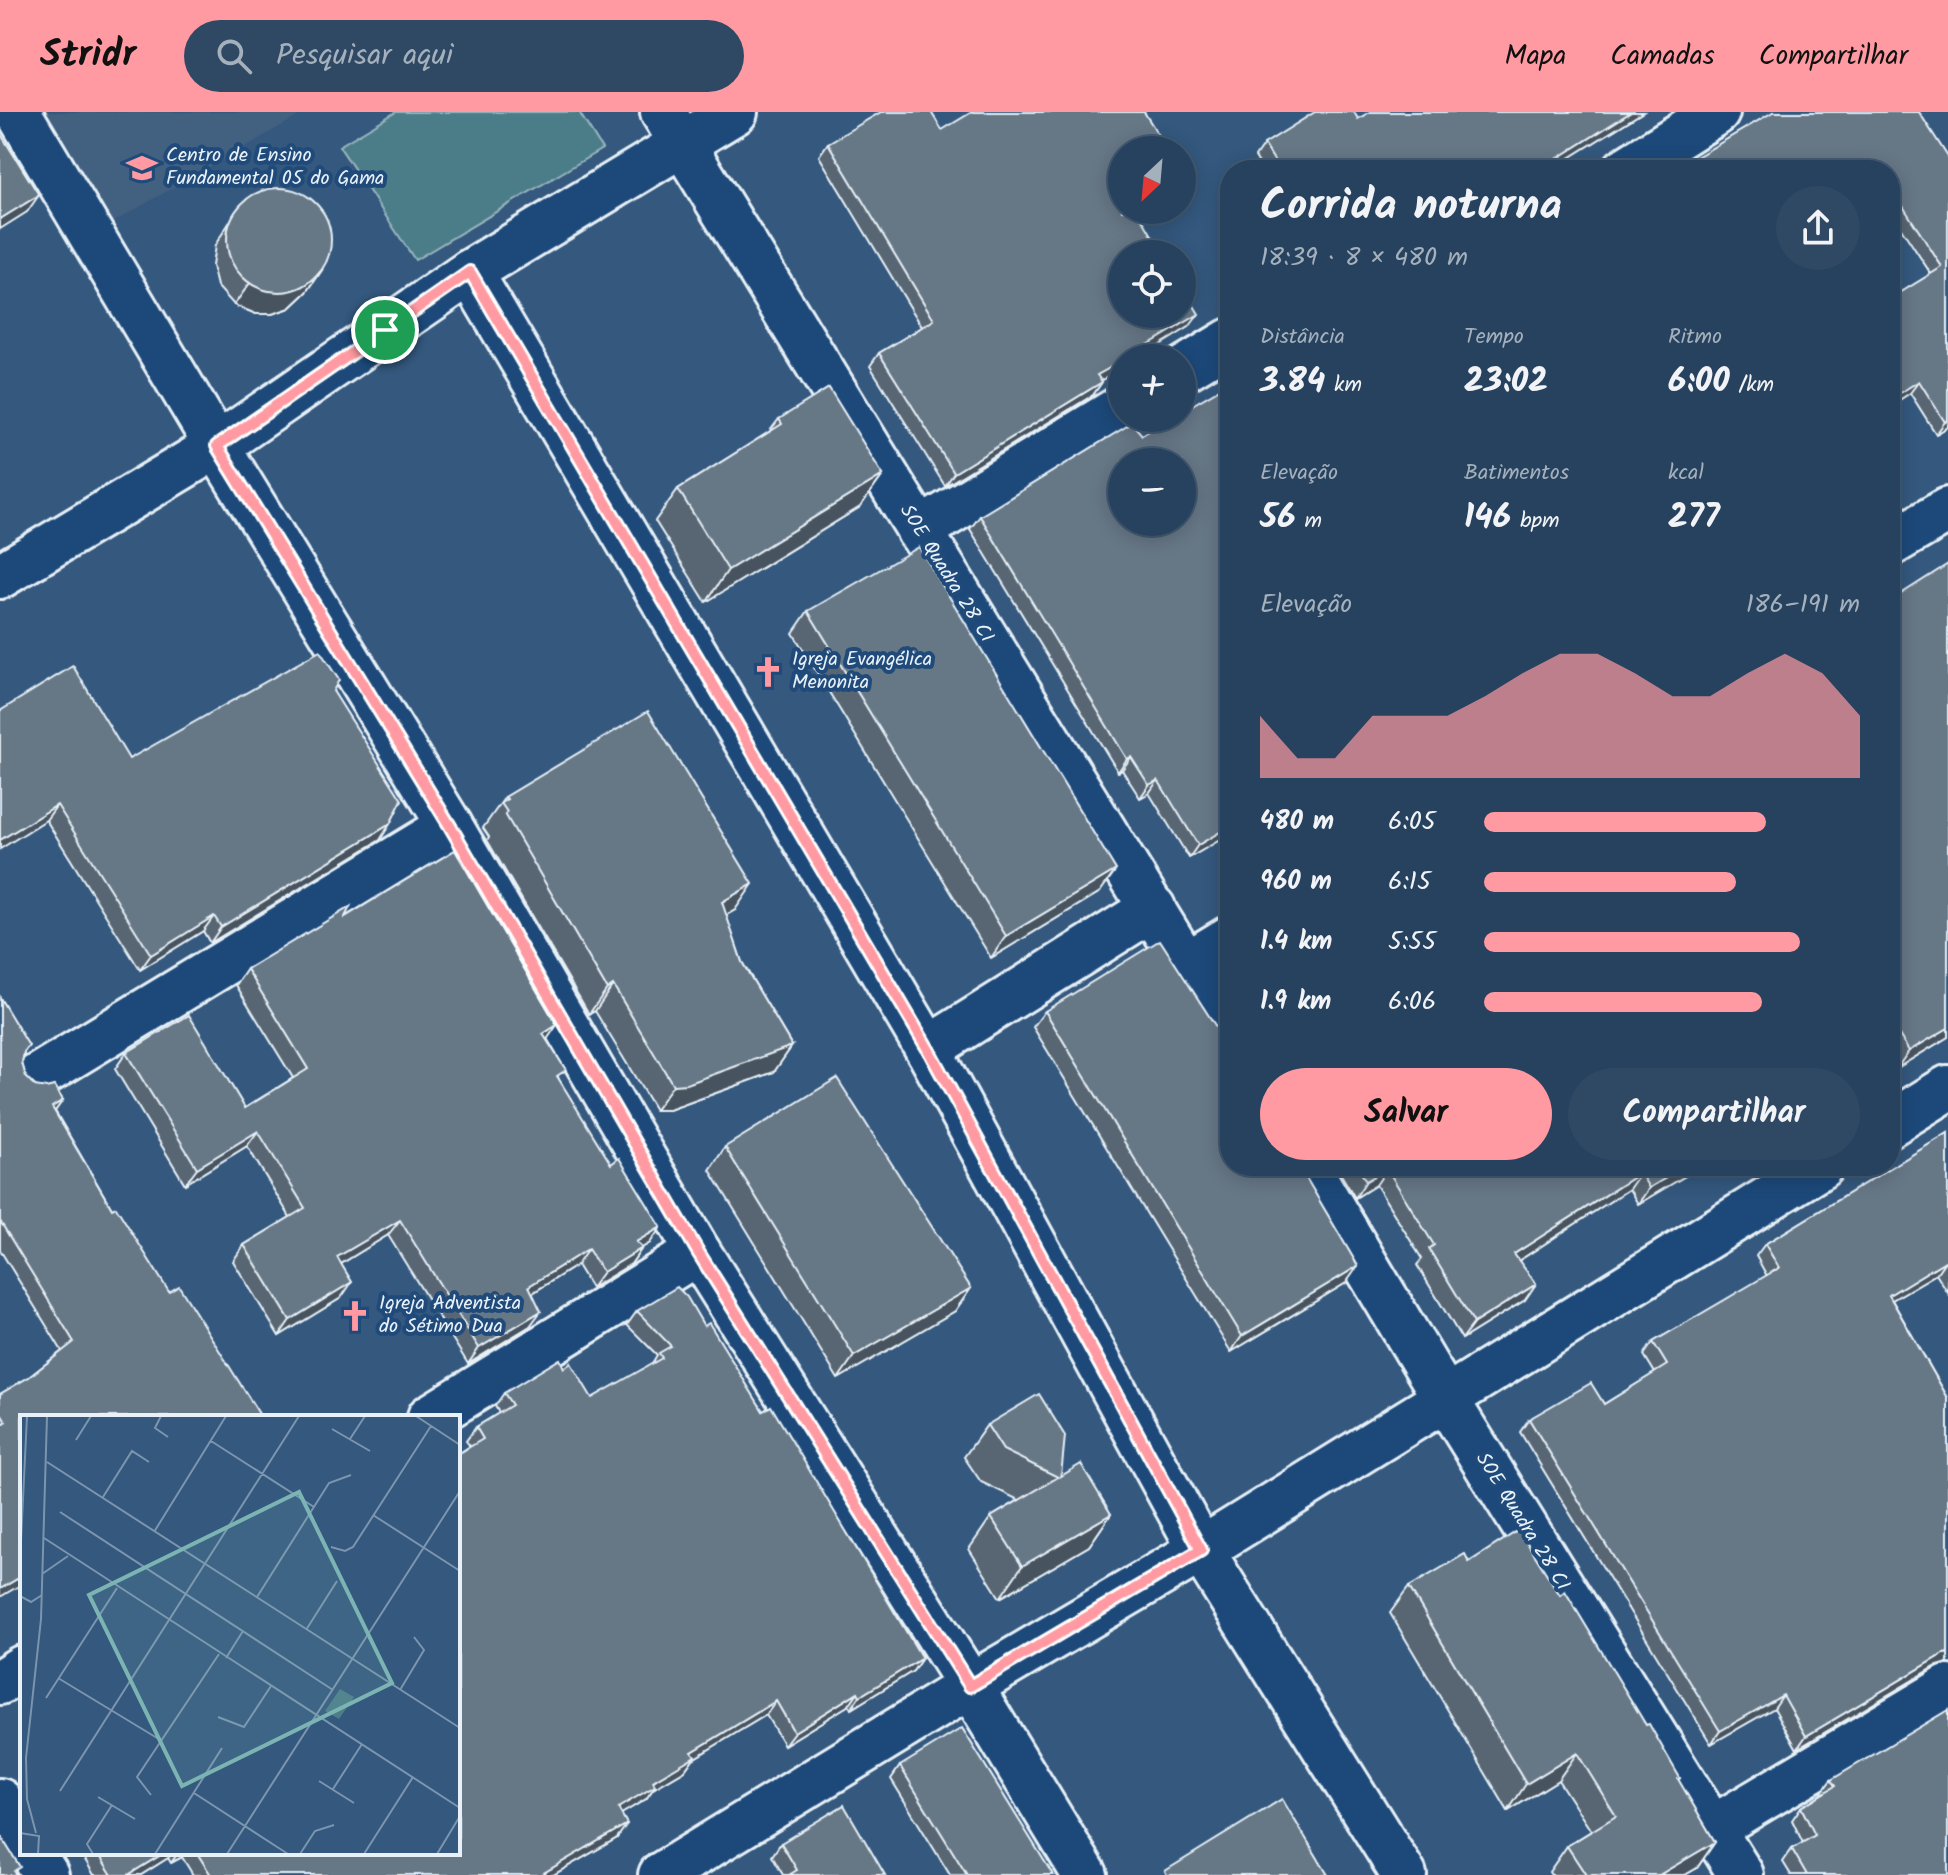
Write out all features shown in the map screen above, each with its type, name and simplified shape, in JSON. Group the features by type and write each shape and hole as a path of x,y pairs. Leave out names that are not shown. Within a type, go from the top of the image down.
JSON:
{"street":[{"path":"18,112 217,446 450,826 698,1252 1085,1875"},
{"path":"0,576 217,446 673,128 735,112"},
{"path":"1641,160 1717,112"},
{"name":"SOE Quadra 28 CI","path":"673,128 1220,1019"},
{"path":"470,272 928,1049 1201,1550 1404,1875"},
{"path":"1196,362 1220,347"},
{"path":"919,531 1108,416"},
{"path":"1900,540 1944,520"},
{"path":"37,1077 450,826"},
{"path":"928,1049 1153,908"},
{"path":"1187,964 1220,944"},
{"path":"1900,1118 1948,1088"},
{"name":"SOE Quadra 28 CI","path":"1313,1176 1445,1398 1741,1875"},
{"path":"661,1875 970,1686 1201,1550 1805,1176"},
{"path":"433,1415 698,1252"},
{"path":"0,1682 20,1669"},
{"path":"1713,1828 1948,1688"},
{"path":"0,1801 20,1833"},
{"path":"33,1855 46,1875"}],"shaded area":[{"name":"Centro de Ensino Fundamental 05 do Gama","path":"42,112 306,112 110,224"}],"green space":[{"path":"396,112 579,112 602,149 415,260 339,146"}],"building":[{"path":"881,112 931,112 942,130 972,112 1144,112 1159,136 1108,136 1108,224 1145,224 1155,240 1108,240 1108,328 1176,328 1149,344 1108,344 1108,369 1097,375 1102,382 954,473 879,353 934,320 828,143"},
{"path":"1315,112 1354,112 1358,119 1370,112 1631,112 1555,160 1274,160 1264,144"},
{"path":"1773,112 1919,112 1948,157 1948,420 1945,422 1919,381 1900,393 1900,293 1942,267 1900,202 1900,160 1692,160"},
{"path":"0,133 39,195 0,219"},
{"path":"279,188 299,192 322,211 331,240 327,260 308,283 279,292 259,288 236,269 227,240 231,220 250,197"},
{"path":"829,388 883,475 728,570 678,489 782,424 779,419"},
{"path":"1220,389 1220,832 1198,845 1158,780 1149,785 1131,757 1127,759 980,516 1117,432 1140,432 1142,435 1147,432 1196,432 1196,403"},
{"path":"919,547 1116,870 1006,936 808,611"},
{"path":"1948,564 1948,1028 1909,1051 1900,1037 1900,595"},
{"path":"320,651 339,680 333,691 402,800 390,824 221,927 214,916 151,955 57,805 0,840 0,711 73,666 129,759"},
{"path":"648,711 753,884 722,902 742,962 792,1046 687,1084 673,1085 613,985 607,989 501,803 507,799 505,797"},
{"path":"455,850 557,1025 543,1034 566,1070 557,1076 611,1164 619,1158 661,1227 636,1242 642,1248 603,1272 588,1249 529,1286 541,1311 479,1348 400,1220 337,1257 352,1282 290,1320 244,1245 305,1208 258,1131 197,1168 126,1053 189,1015 245,1108 308,1069 247,969 350,907 345,917"},
{"path":"1160,940 1220,1033 1217,1035 1220,1040 1220,1176 1305,1176 1358,1266 1242,1336 1045,1011"},
{"path":"0,998 29,1046 22,1063 26,1077 35,1086 54,1086 63,1100 52,1107 112,1209 116,1207 169,1292 179,1286 260,1415 20,1415 20,1577 0,1589 0,1426 6,1422 0,1412 0,1394 29,1377 74,1342 0,1221"},
{"path":"837,1078 971,1288 854,1356 725,1147"},
{"path":"1948,1133 1948,1265 1945,1261 1889,1295 1948,1398 1948,1653 1806,1736 1783,1695 1720,1731 1529,1419 1591,1383 1604,1404 1667,1365 1653,1342 1779,1268 1765,1244 1877,1176 1900,1176 1900,1162"},
{"path":"1391,1176 1635,1176 1514,1254 1536,1284 1474,1323 1429,1249 1434,1245"},
{"path":"1642,1176 1669,1176 1649,1188"},
{"path":"677,1287 687,1297 704,1326 709,1323 763,1411 771,1406 922,1658 860,1696 858,1692 794,1732 776,1701 692,1752 695,1756 653,1781 655,1786 618,1808 627,1824 540,1875 211,1875 198,1855 460,1855 460,1453 483,1439 476,1427 512,1405 504,1393 560,1359 564,1368 571,1363 592,1398 662,1358 659,1353 671,1346 637,1311"},
{"path":"1039,1394 1065,1436 1061,1476 1081,1464 1111,1514 1022,1566 991,1517 1058,1477 1003,1450 987,1425"},
{"path":"1519,1530 1560,1595 1565,1591 1646,1725 1649,1724 1715,1842 1659,1875 1586,1875 1567,1846 1616,1816 1577,1753 1526,1784 1409,1587 1465,1554 1469,1562"},
{"path":"1948,1710 1948,1875 1807,1875 1792,1849 1815,1835 1801,1807 1835,1786 1831,1780"},
{"path":"962,1728 1053,1875 967,1875 900,1766"},
{"path":"1282,1799 1328,1875 1167,1875 1165,1871"},
{"path":"844,1805 885,1875 789,1875 797,1870 781,1843"},
{"path":"0,1835 20,1867 14,1871 16,1875 0,1875"},
{"path":"99,1855 161,1855 128,1875 112,1875"}],"place":[{"name":"Centro de Ensino Fundamental 05 do Gama","path":"142,168"},
{"name":"Igreja Evangélica Menonita","path":"768,672"},
{"name":"Igreja Adventista do Sétimo Dua","path":"355,1316"}],"route":[{"path":"470,272 928,1049 1201,1550 970,1686 698,1252 450,826 217,446 385,330 470,272"}]}
